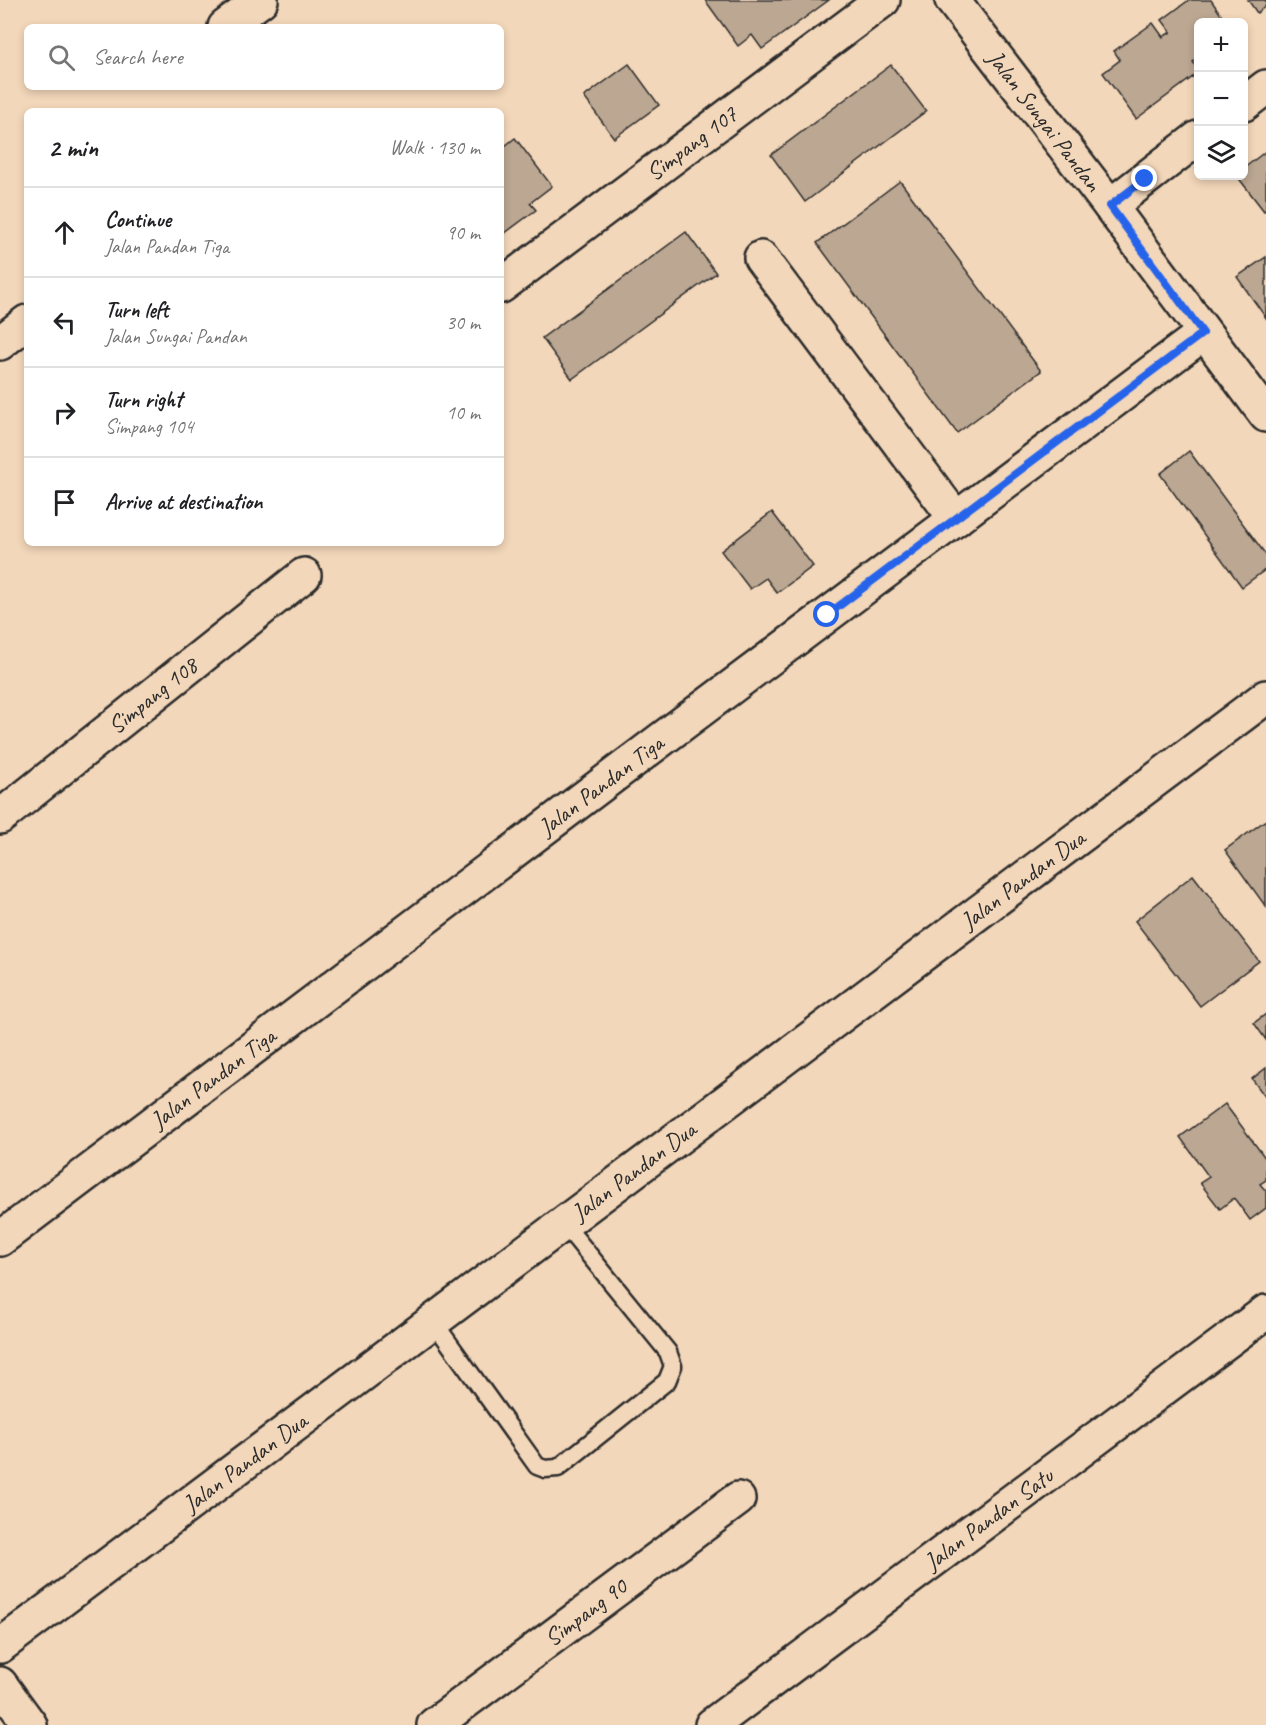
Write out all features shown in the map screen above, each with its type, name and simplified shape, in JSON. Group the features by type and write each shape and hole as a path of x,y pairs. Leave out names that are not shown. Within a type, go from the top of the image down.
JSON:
{"street":[{"path":"229,24 261,0"},
{"name":"Simpang 107","path":"504,284 883,0"},
{"name":"Jalan Sungai Pandan","path":"952,0 1110,206 1203,333 1262,403"},
{"path":"1248,101 1266,87"},
{"path":"1110,206 1194,141"},
{"path":"761,258 956,519"},
{"path":"0,343 24,324"},
{"name":"Jalan Pandan Tiga","path":"0,1239 1203,333"},
{"name":"Simpang 108","path":"0,817 304,575"},
{"name":"Jalan Pandan Dua","path":"0,1646 1266,697"},
{"name":"Jalan Pandan Satu","path":"712,1725 1266,1312"},
{"name":"Simpang 90","path":"434,1725 738,1498"},
{"path":"0,1684 30,1725"}],"lane":[{"path":"433,1321 537,1466 545,1469 558,1468 667,1381 673,1366 668,1352 564,1224"}],"building":[{"path":"705,0 829,0 762,49 752,35 738,46"},
{"path":"1189,0 1211,0 1223,18 1194,18 1194,76 1136,119 1103,73 1120,60 1114,51 1153,23 1163,37 1171,32 1162,20"},
{"path":"1248,0 1266,0 1266,6 1257,13"},
{"path":"629,64 659,105 614,138 584,97"},
{"path":"891,65 926,111 805,202 771,155"},
{"path":"515,138 552,186 530,203 536,210 504,234 504,147"},
{"path":"1266,151 1266,210 1264,211 1240,180 1248,180 1248,165"},
{"path":"900,181 1041,371 957,433 817,243"},
{"path":"686,232 716,273 572,379 542,338"},
{"path":"1266,257 1266,318 1237,277"},
{"path":"1189,451 1266,555 1266,569 1242,587 1160,474"},
{"path":"772,512 813,566 777,593 766,578 750,589 721,551"},
{"path":"1266,820 1266,907 1225,850"},
{"path":"1193,875 1259,961 1200,1006 1135,921"},
{"path":"1266,1014 1266,1040 1254,1023"},
{"path":"1266,1068 1266,1098 1252,1079"},
{"path":"1225,1104 1266,1159 1266,1180 1260,1184 1266,1191 1266,1208 1250,1220 1234,1198 1220,1209 1200,1183 1209,1177 1180,1137"}],"route":[{"path":"827,615 1203,333 1110,206 1145,179"}]}
